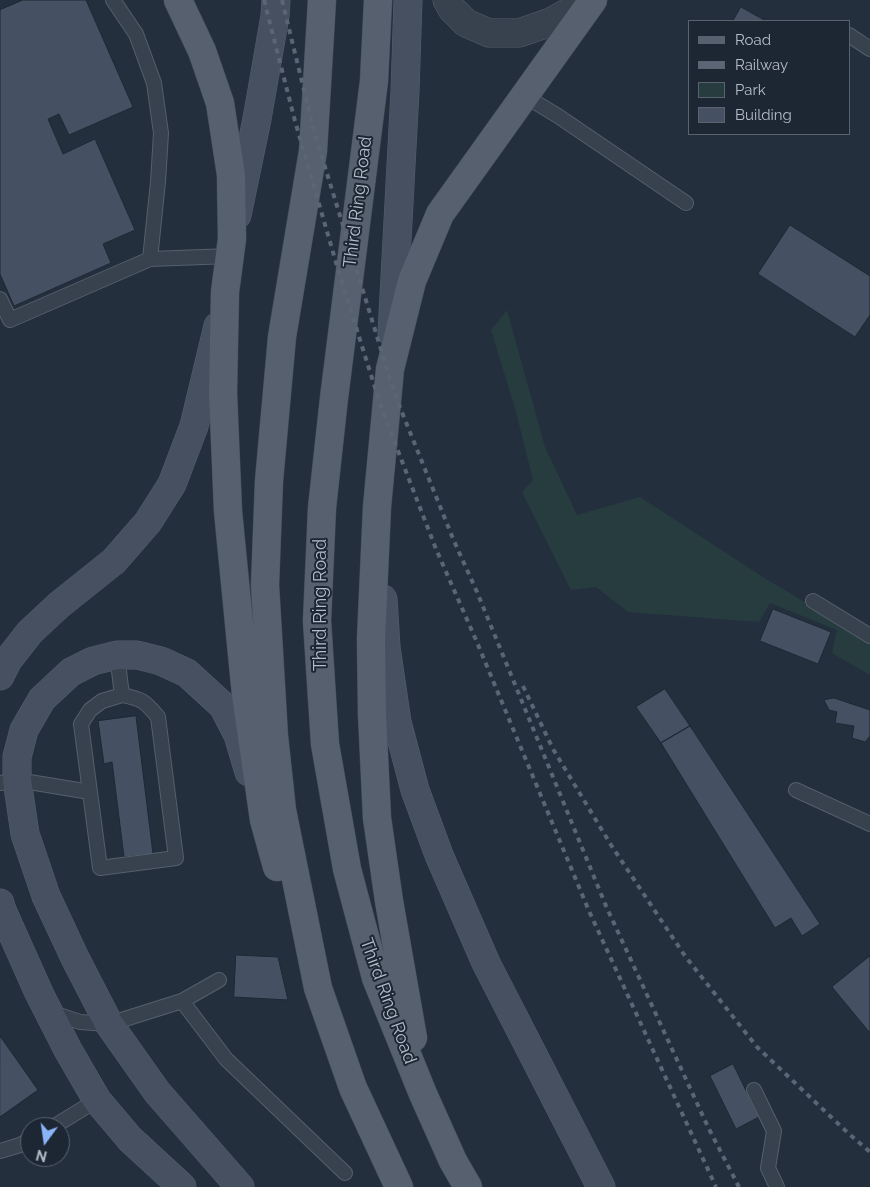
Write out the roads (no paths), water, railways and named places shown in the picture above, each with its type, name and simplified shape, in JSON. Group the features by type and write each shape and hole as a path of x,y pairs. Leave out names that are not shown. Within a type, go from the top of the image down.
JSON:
{"main road":[{"path":"178,0 202,51 220,103 231,175 231,248"},
{"path":"0,676 8,660 30,632 59,605 114,561 148,522 172,484 194,426 225,292 231,248 257,119 275,16 276,0"},
{"path":"318,988 282,810 274,736 265,585 269,481 280,353 313,151 322,0"},
{"name":"Third Ring Road","path":"378,0 374,81 323,499 317,621 325,744 346,868 376,978 423,1094 453,1161 468,1187"},
{"path":"408,0 390,369 377,507 371,639 372,714 378,818 389,901 423,1094"},
{"path":"390,369 412,281 440,214 592,0"},
{"path":"225,292 223,393 228,511 246,695 264,820"},
{"path":"377,507 386,647 397,722 415,790 439,856 486,962 601,1187"},
{"path":"240,1187 157,1092 109,1024 46,896 8,782 24,730 42,698 71,672 93,661 116,655 137,655 161,661 187,673 223,706 238,736 289,907 353,1088 398,1187"},
{"path":"0,903 39,993 68,1050 97,1100 130,1138 182,1187"}],"street":[{"path":"447,0 452,9 466,24 489,33 519,34 551,22 592,0"}],"lane":[{"path":"113,0 136,34 154,83 161,133 150,259"},
{"path":"850,36 870,49"},
{"path":"525,96 558,116 686,203"},
{"path":"0,298 10,320 150,259 231,248"},
{"path":"813,602 870,636"},
{"path":"116,655 122,695"},
{"path":"122,695 138,698 148,705 158,717 176,858 100,868 90,792 81,724 90,710 102,701 122,695"},
{"path":"8,782 90,792"},
{"path":"796,790 870,824"},
{"path":"39,993 56,1014 80,1022 109,1024 182,1001 219,980"},
{"path":"182,1001 226,1059 345,1172"},
{"path":"754,1090 774,1131 768,1168 777,1187"},
{"path":"70,1117 97,1100"},
{"path":"0,1151 20,1145"}],"railway":[{"path":"264,0 295,121 337,266 381,407 436,549 589,911 716,1187"},
{"path":"282,0 314,131 395,395 606,906 708,1127 739,1187"},
{"path":"523,686 553,749 611,845 685,956 757,1047 870,1152"}]}
